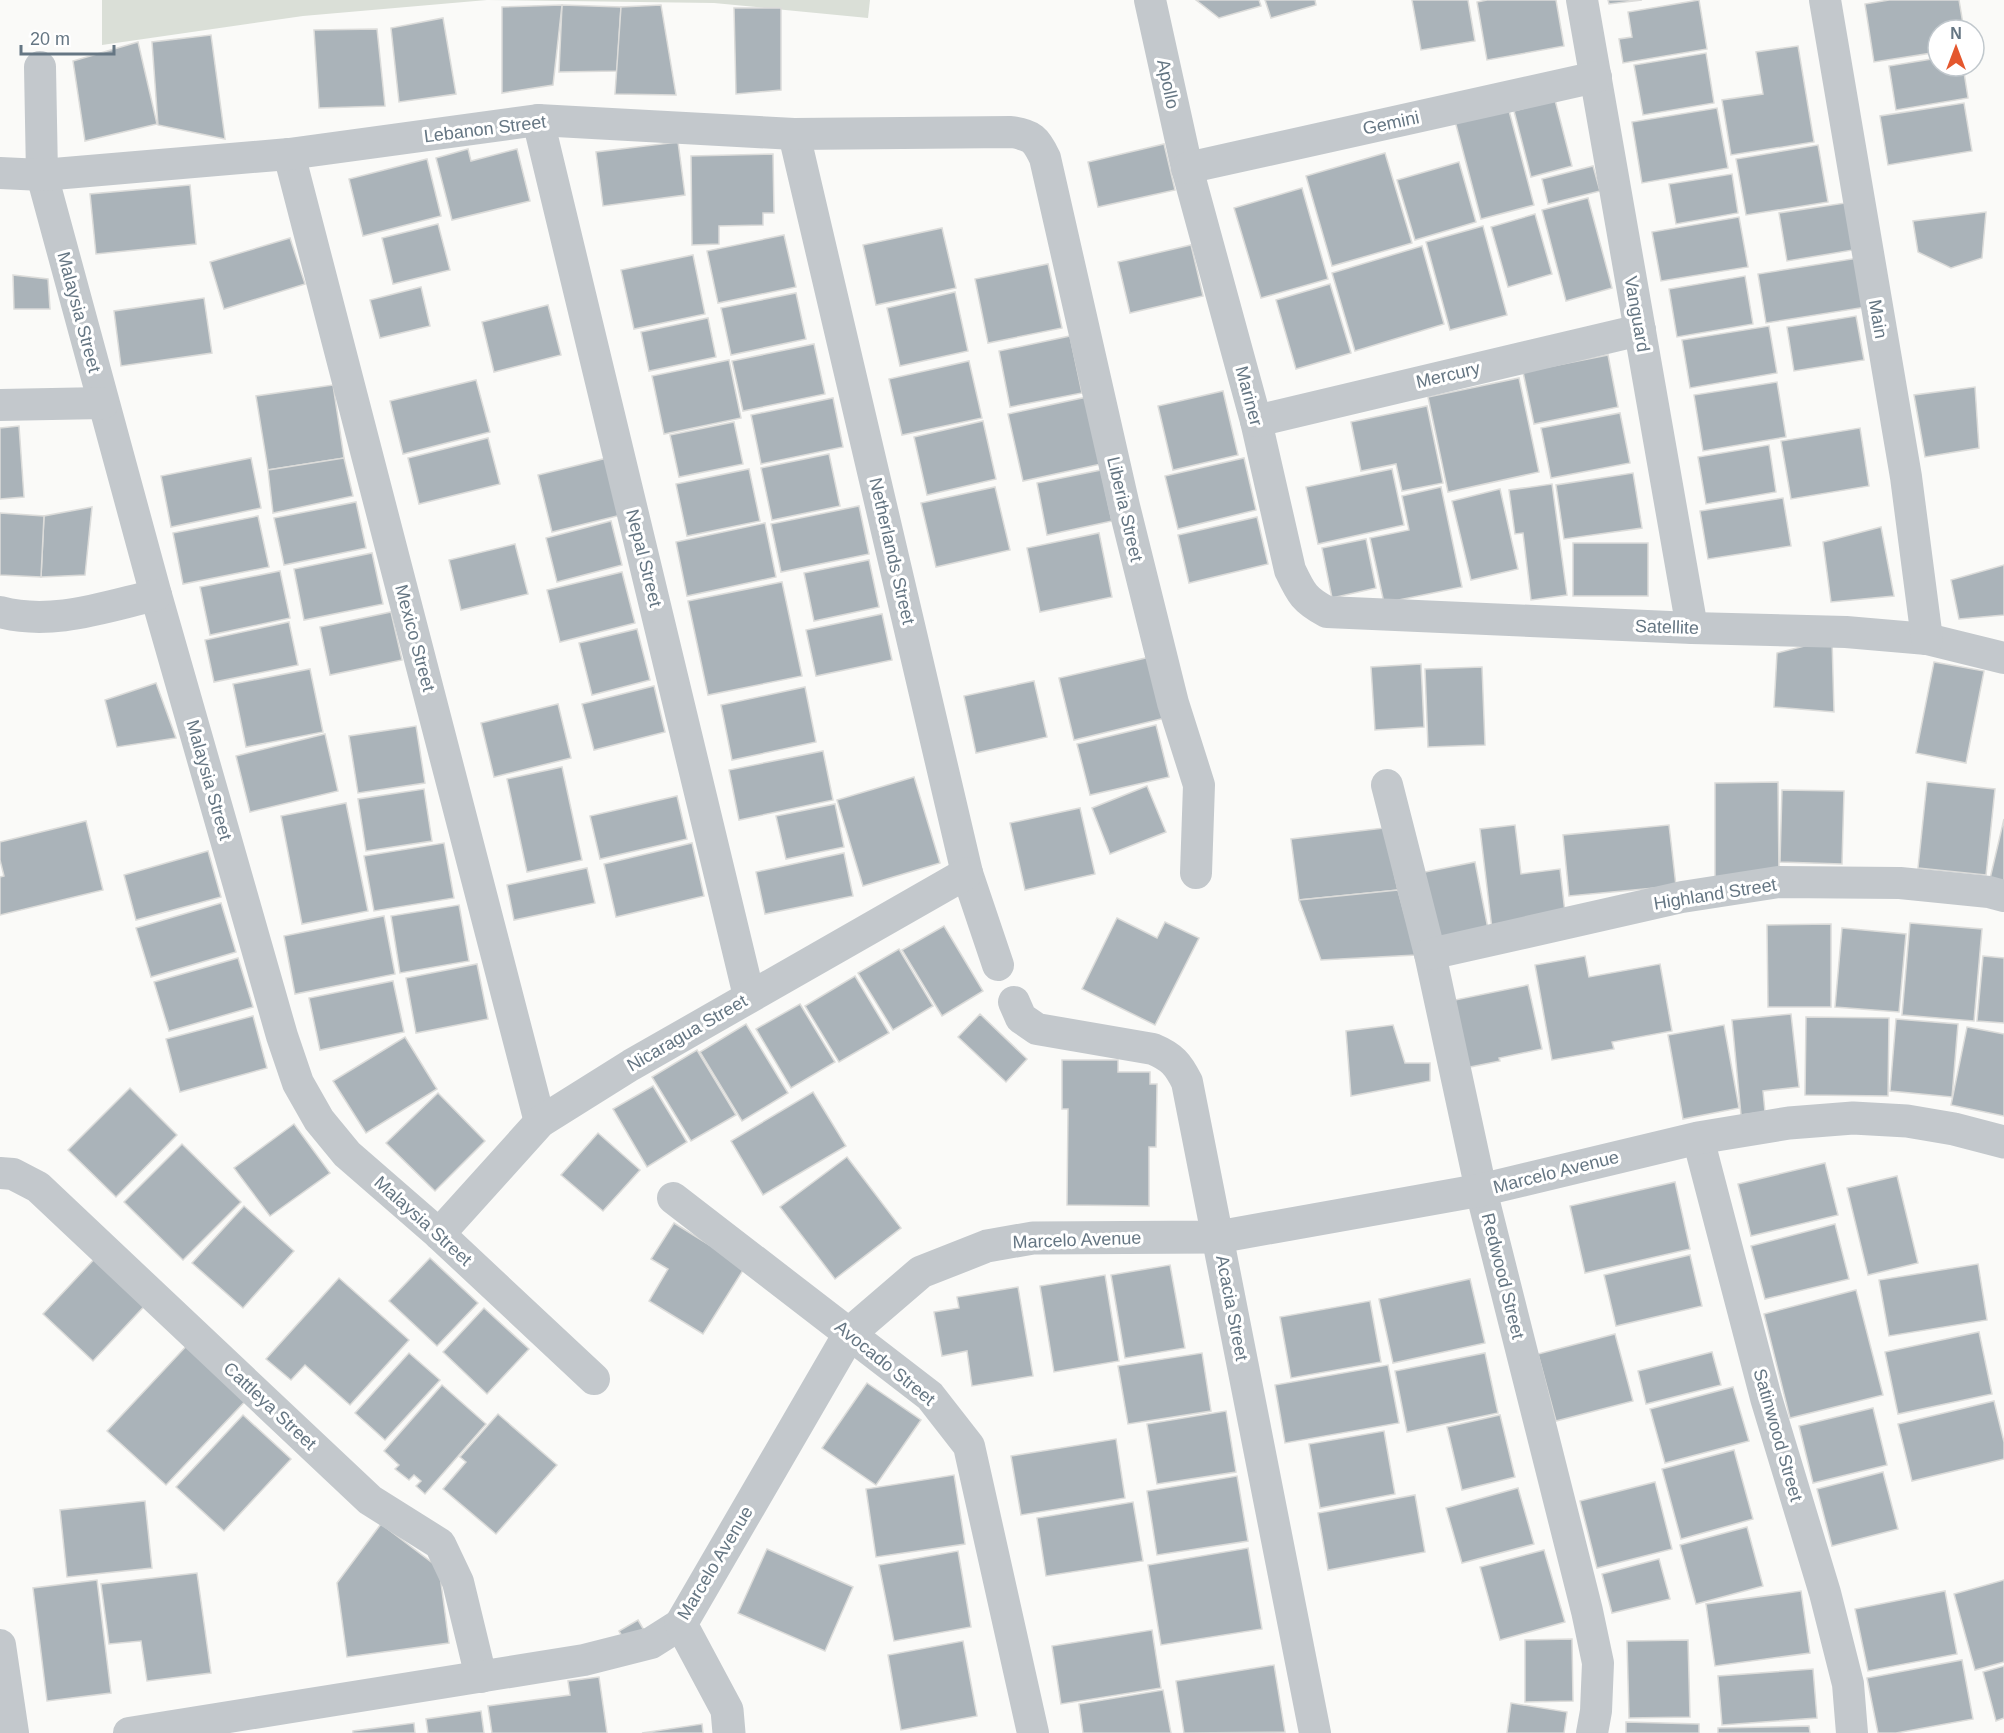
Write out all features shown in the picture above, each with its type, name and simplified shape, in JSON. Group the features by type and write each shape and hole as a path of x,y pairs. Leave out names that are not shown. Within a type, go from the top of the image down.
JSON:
{"street":[{"name":"Apollo","path":"1150,0 1187,168"},
{"name":"Vanguard","path":"1582,0 1692,628"},
{"name":"Main","path":"1825,0 1906,477 1928,639"},
{"name":"Malaysia Street","path":"40,67 42,175 156,595 282,1036 298,1083 319,1120 347,1154 439,1234 594,1379"},
{"name":"Gemini","path":"1187,168 1596,77"},
{"name":"Lebanon Street","path":"0,173 42,175 289,154 538,120 794,134 1011,132 1029,135 1039,145"},
{"name":"Nepal Street","path":"538,120 749,996"},
{"name":"Netherlands Street","path":"794,134 968,873 998,965"},
{"name":"Liberia Street","path":"1039,145 1045,158 1121,494 1173,703 1199,785 1196,873"},
{"name":"Mexico Street","path":"289,154 540,1122"},
{"name":"Mariner","path":"1187,168 1256,421 1290,570 1310,603 1327,612"},
{"name":"Mercury","path":"1256,421 1640,330"},
{"path":"0,405 104,403"},
{"path":"0,612 19,617 61,617 156,595"},
{"name":"Satellite","path":"1327,612 1692,628 1846,632 1928,639 2004,658"},
{"name":"Redwood Street","path":"1387,785 1430,954 1481,1190 1587,1611 1598,1663 1596,1711 1592,1733"},
{"name":"Nicaragua Street","path":"439,1234 540,1122 631,1065 749,996 968,873"},
{"name":"Highland Street","path":"1430,954 1682,897 1778,882 1900,884 1989,892 2004,896"},
{"name":"Acacia Street","path":"1014,1002 1021,1018 1037,1029 1153,1049 1168,1056 1180,1068 1187,1082 1315,1733"},
{"name":"Marcelo Avenue","path":"129,1733 584,1660 651,1643 681,1624 850,1333 921,1272 987,1246 1033,1238 1218,1237 1481,1190 1698,1138 1789,1123 1852,1118 1907,1121 1954,1129 2004,1142"},
{"name":"Satinwood Street","path":"1698,1138 1766,1398 1825,1593 1848,1684 1852,1733"},
{"name":"Cattleya Street","path":"0,1173 13,1174 38,1187 370,1500 440,1544 458,1582 481,1677"},
{"name":"Avocado Street","path":"673,1198 930,1396 969,1446 1033,1733"},
{"path":"681,1624 727,1710 729,1733"},
{"path":"0,1645 13,1733"}],"shaded area":[{"path":"102,0 487,0 303,16 102,45"},
{"path":"487,0 870,0 868,18 714,3"}],"building":[{"path":"1196,0 1259,0 1261,6 1219,18"},
{"path":"1265,0 1315,0 1316,5 1271,18"},
{"path":"1412,0 1468,0 1475,41 1421,50"},
{"path":"1556,0 1564,46 1487,60 1477,2"},
{"path":"1608,0 1642,0 1609,4"},
{"path":"1699,0 1707,49 1623,63 1619,39 1632,37 1628,12"},
{"path":"1889,0 1959,0 1962,18 1926,18 1926,54 1874,62 1865,4"},
{"path":"562,5 621,7 617,71 559,72"},
{"path":"562,5 553,85 502,93 502,7"},
{"path":"661,5 676,95 615,94 621,7"},
{"path":"734,8 781,8 781,90 736,94"},
{"path":"443,18 456,94 399,102 391,28"},
{"path":"377,29 385,106 319,108 314,30"},
{"path":"211,35 225,139 158,125 152,42"},
{"path":"138,42 157,124 85,141 73,61"},
{"path":"1798,46 1814,142 1731,155 1722,100 1763,94 1756,52"},
{"path":"1706,53 1714,103 1643,115 1634,65"},
{"path":"1926,60 1926,78 1965,78 1968,98 1896,110 1889,66"},
{"path":"1555,100 1572,166 1531,177 1514,111"},
{"path":"1964,103 1972,151 1888,165 1880,116"},
{"path":"1508,107 1534,205 1481,219 1455,121"},
{"path":"1717,108 1728,168 1642,183 1632,122"},
{"path":"678,142 685,195 603,206 596,152"},
{"path":"1164,144 1175,190 1098,207 1088,162"},
{"path":"1818,145 1828,202 1746,215 1736,159"},
{"path":"468,149 471,161 517,149 530,201 452,220 436,158"},
{"path":"1385,153 1412,243 1332,266 1306,176"},
{"path":"773,154 774,213 763,213 763,225 719,226 719,244 692,245 691,156"},
{"path":"427,159 441,216 363,236 349,179"},
{"path":"1459,162 1476,222 1415,240 1397,180"},
{"path":"1593,166 1600,191 1548,204 1542,179"},
{"path":"1732,174 1738,213 1676,224 1669,184"},
{"path":"190,185 196,244 96,254 90,194"},
{"path":"1302,188 1328,279 1261,298 1234,208"},
{"path":"1588,198 1612,288 1566,301 1542,210"},
{"path":"1845,203 1853,250 1787,261 1779,213"},
{"path":"1986,212 1982,258 1951,268 1918,252 1913,221"},
{"path":"1535,214 1552,274 1508,287 1491,227"},
{"path":"1739,217 1748,267 1661,281 1652,232"},
{"path":"438,224 450,270 393,284 382,238"},
{"path":"1483,226 1507,315 1450,330 1426,242"},
{"path":"942,228 956,288 876,305 863,245"},
{"path":"784,235 796,287 718,303 707,251"},
{"path":"290,238 305,284 224,309 210,262"},
{"path":"1191,245 1203,296 1130,313 1118,262"},
{"path":"1422,246 1444,324 1355,351 1332,273"},
{"path":"693,255 705,314 634,329 621,270"},
{"path":"1858,258 1866,307 1766,323 1758,274"},
{"path":"1048,264 1062,328 988,343 975,279"},
{"path":"13,275 48,279 50,309 14,309"},
{"path":"1745,276 1753,324 1677,337 1669,289"},
{"path":"1330,284 1351,353 1296,369 1276,300"},
{"path":"421,287 430,326 380,338 370,300"},
{"path":"955,292 968,351 900,366 887,308"},
{"path":"796,293 806,339 731,355 721,308"},
{"path":"204,298 212,353 121,366 114,311"},
{"path":"548,305 561,355 494,372 482,322"},
{"path":"1856,316 1864,360 1794,371 1787,327"},
{"path":"708,318 716,357 649,371 641,332"},
{"path":"1769,326 1777,373 1690,388 1682,340"},
{"path":"1070,336 1082,393 1010,407 999,351"},
{"path":"814,344 825,394 743,411 732,361"},
{"path":"1608,355 1618,407 1534,424 1523,372"},
{"path":"729,360 741,418 664,434 652,376"},
{"path":"969,361 982,418 902,435 889,379"},
{"path":"1519,378 1539,472 1448,492 1428,397"},
{"path":"476,380 490,432 403,454 390,401"},
{"path":"1777,382 1786,437 1703,451 1694,395"},
{"path":"333,385 344,458 268,470 256,396"},
{"path":"1975,387 1979,448 1925,457 1914,395"},
{"path":"1223,391 1238,455 1173,470 1158,406"},
{"path":"1087,397 1101,464 1023,481 1008,414"},
{"path":"833,398 843,447 761,464 751,415"},
{"path":"1427,406 1443,483 1402,491 1396,464 1361,471 1351,422"},
{"path":"1620,413 1630,463 1551,478 1541,428"},
{"path":"983,421 996,479 927,495 914,437"},
{"path":"734,422 743,464 679,477 670,435"},
{"path":"19,426 24,497 0,499 0,428"},
{"path":"1860,428 1869,486 1791,499 1781,441"},
{"path":"488,438 500,484 419,504 408,458"},
{"path":"1769,445 1776,492 1706,504 1698,457"},
{"path":"829,454 840,506 772,520 761,468"},
{"path":"251,458 261,508 171,527 161,476"},
{"path":"344,458 353,496 273,513 268,470"},
{"path":"607,458 621,515 552,532 538,475"},
{"path":"1244,458 1256,510 1178,529 1165,476"},
{"path":"749,469 760,521 687,536 676,484"},
{"path":"1392,469 1404,525 1318,544 1306,487"},
{"path":"1101,470 1112,521 1047,535 1037,483"},
{"path":"1633,473 1642,528 1564,539 1556,485"},
{"path":"1552,484 1567,595 1531,600 1523,533 1515,534 1509,490"},
{"path":"995,487 1010,550 936,567 921,503"},
{"path":"1441,487 1462,587 1384,603 1370,538 1409,530 1402,496"},
{"path":"1500,489 1518,569 1471,580 1452,501"},
{"path":"1783,498 1791,546 1708,559 1700,511"},
{"path":"356,502 366,548 284,565 274,518"},
{"path":"859,506 869,554 781,572 771,524"},
{"path":"92,507 85,575 41,577 44,516"},
{"path":"0,513 44,516 41,577 0,575"},
{"path":"258,516 269,567 183,584 173,533"},
{"path":"1257,517 1268,564 1189,583 1178,535"},
{"path":"611,521 622,565 557,582 546,538"},
{"path":"765,523 776,577 687,596 676,542"},
{"path":"1881,527 1894,596 1831,602 1823,542"},
{"path":"1099,533 1112,597 1040,612 1027,548"},
{"path":"1366,539 1376,588 1332,598 1322,548"},
{"path":"1573,543 1648,543 1648,596 1573,596"},
{"path":"515,544 528,594 461,610 449,560"},
{"path":"372,553 383,604 304,620 294,569"},
{"path":"869,560 879,607 814,621 804,573"},
{"path":"2004,565 2004,615 1959,619 1951,580"},
{"path":"280,571 290,618 210,635 200,587"},
{"path":"622,572 635,623 560,642 547,590"},
{"path":"782,582 802,676 708,695 688,601"},
{"path":"391,612 402,660 330,675 320,627"},
{"path":"882,614 892,660 816,676 806,630"},
{"path":"289,622 298,665 214,682 205,640"},
{"path":"637,629 650,680 592,695 579,643"},
{"path":"1832,639 1834,712 1774,707 1777,653"},
{"path":"1150,657 1165,718 1074,740 1059,678"},
{"path":"1934,662 1984,671 1966,763 1916,753"},
{"path":"1421,664 1424,727 1375,730 1371,667"},
{"path":"1482,667 1485,745 1428,747 1425,669"},
{"path":"310,669 323,732 246,747 233,684"},
{"path":"1034,681 1047,737 976,753 964,696"},
{"path":"156,683 176,738 117,747 105,700"},
{"path":"654,686 665,732 594,750 582,704"},
{"path":"805,687 816,742 732,760 721,705"},
{"path":"558,704 571,758 494,777 481,723"},
{"path":"1156,725 1169,777 1090,795 1077,744"},
{"path":"416,726 425,783 358,793 349,736"},
{"path":"325,734 338,791 250,812 236,756"},
{"path":"823,751 833,800 739,820 729,770"},
{"path":"562,767 582,860 527,872 507,779"},
{"path":"914,777 940,863 863,886 837,800"},
{"path":"1778,782 1779,877 1715,877 1715,783"},
{"path":"1927,782 1995,789 1986,875 1918,868"},
{"path":"1147,786 1166,832 1110,854 1092,808"},
{"path":"424,789 432,841 366,851 358,799"},
{"path":"1782,790 1844,791 1842,864 1780,862"},
{"path":"677,796 687,839 600,859 590,816"},
{"path":"346,803 368,911 302,924 281,816"},
{"path":"835,804 844,847 786,859 776,816"},
{"path":"1080,808 1095,874 1025,890 1010,823"},
{"path":"2004,819 2004,887 1989,883"},
{"path":"86,821 103,890 0,915 0,877 4,876 0,860 0,842"},
{"path":"1515,825 1521,874 1560,869 1566,921 1492,929 1480,829"},
{"path":"1669,825 1676,886 1569,896 1563,835"},
{"path":"1384,828 1398,890 1299,900 1291,839"},
{"path":"444,843 454,898 374,911 364,856"},
{"path":"692,843 704,896 616,917 604,864"},
{"path":"208,851 221,897 136,920 124,875"},
{"path":"844,853 853,896 765,914 756,872"},
{"path":"1475,862 1489,934 1434,944 1420,873"},
{"path":"587,868 595,903 514,920 507,885"},
{"path":"1398,890 1416,955 1321,960 1299,900"},
{"path":"221,903 236,952 151,977 136,928"},
{"path":"459,905 469,961 400,973 391,916"},
{"path":"384,916 395,974 295,994 284,936"},
{"path":"1117,918 1157,938 1165,922 1199,938 1155,1025 1082,989"},
{"path":"1910,923 1982,929 1974,1021 1902,1015"},
{"path":"1831,924 1831,1007 1768,1007 1767,925"},
{"path":"944,926 983,991 942,1016 902,950"},
{"path":"1842,928 1906,934 1899,1012 1835,1007"},
{"path":"899,949 933,1006 893,1030 858,973"},
{"path":"1585,956 1589,977 1660,964 1672,1031 1612,1042 1614,1049 1552,1060 1535,965"},
{"path":"1983,956 2004,958 2004,1023 1977,1021"},
{"path":"238,958 253,1007 169,1031 154,982"},
{"path":"477,964 488,1019 416,1033 406,978"},
{"path":"855,976 889,1033 839,1062 805,1006"},
{"path":"393,981 404,1032 320,1050 309,998"},
{"path":"1528,985 1542,1049 1465,1068 1450,1001"},
{"path":"800,1004 835,1062 791,1088 756,1029"},
{"path":"980,1014 1027,1059 1006,1082 958,1037"},
{"path":"1791,1014 1799,1087 1763,1091 1765,1112 1741,1115 1732,1020"},
{"path":"253,1016 267,1068 180,1092 166,1039"},
{"path":"1806,1017 1889,1018 1888,1096 1805,1095"},
{"path":"1896,1019 1958,1024 1952,1097 1890,1091"},
{"path":"746,1024 788,1093 742,1121 700,1052"},
{"path":"1393,1025 1405,1063 1430,1063 1430,1081 1351,1096 1346,1031"},
{"path":"1724,1025 1739,1108 1683,1119 1668,1035"},
{"path":"1967,1027 2004,1034 2004,1116 1951,1105"},
{"path":"405,1037 437,1089 366,1133 333,1081"},
{"path":"697,1050 736,1115 691,1141 652,1077"},
{"path":"1062,1060 1118,1060 1118,1072 1150,1072 1150,1084 1157,1084 1156,1147 1149,1147 1149,1206 1067,1205 1068,1109 1062,1109"},
{"path":"653,1086 687,1142 647,1167 613,1109"},
{"path":"130,1088 177,1135 116,1197 68,1150"},
{"path":"813,1092 846,1146 763,1195 731,1141"},
{"path":"438,1093 485,1141 435,1191 386,1143"},
{"path":"294,1124 330,1173 270,1216 234,1168"},
{"path":"598,1133 640,1170 603,1211 561,1175"},
{"path":"182,1144 241,1202 183,1260 124,1202"},
{"path":"847,1157 901,1228 835,1279 780,1207"},
{"path":"1825,1163 1838,1215 1751,1236 1738,1184"},
{"path":"1897,1176 1918,1263 1868,1275 1847,1188"},
{"path":"1675,1182 1690,1249 1585,1273 1570,1206"},
{"path":"244,1206 294,1251 243,1308 192,1263"},
{"path":"674,1223 745,1267 703,1334 649,1301 668,1269 651,1259"},
{"path":"1835,1224 1849,1279 1765,1299 1751,1246"},
{"path":"100,1253 151,1299 93,1361 43,1314"},
{"path":"1690,1255 1702,1306 1616,1326 1604,1275"},
{"path":"430,1258 478,1303 437,1346 389,1301"},
{"path":"1978,1264 1987,1320 1889,1336 1879,1280"},
{"path":"1170,1265 1185,1348 1125,1358 1111,1275"},
{"path":"1105,1275 1119,1361 1054,1372 1040,1286"},
{"path":"339,1278 409,1340 350,1405 305,1365 291,1380 266,1359"},
{"path":"1470,1279 1485,1343 1393,1363 1379,1299"},
{"path":"1018,1287 1033,1376 972,1386 967,1351 942,1356 934,1312 959,1308 957,1297"},
{"path":"1856,1290 1883,1395 1790,1418 1764,1314"},
{"path":"1370,1301 1381,1362 1291,1378 1280,1317"},
{"path":"484,1308 529,1349 487,1394 443,1352"},
{"path":"1979,1332 1992,1394 1898,1414 1885,1352"},
{"path":"1615,1334 1633,1401 1556,1421 1538,1354"},
{"path":"192,1340 251,1395 166,1485 107,1431"},
{"path":"1712,1352 1721,1385 1646,1404 1638,1371"},
{"path":"409,1353 440,1380 385,1440 355,1413"},
{"path":"1202,1353 1211,1411 1128,1424 1118,1366"},
{"path":"1485,1353 1498,1413 1407,1432 1395,1371"},
{"path":"1388,1365 1399,1423 1285,1443 1275,1385"},
{"path":"867,1383 921,1420 876,1485 822,1448"},
{"path":"442,1385 486,1424 425,1494 416,1486 421,1481 414,1475 409,1480 395,1469 399,1465 384,1451"},
{"path":"1733,1387 1749,1441 1665,1463 1650,1409"},
{"path":"1994,1401 2004,1442 2004,1459 1912,1481 1898,1424"},
{"path":"1873,1408 1887,1465 1813,1483 1799,1426"},
{"path":"1226,1411 1236,1472 1157,1484 1147,1424"},
{"path":"498,1414 557,1465 496,1534 443,1489 466,1462 460,1457"},
{"path":"243,1415 291,1459 224,1531 176,1487"},
{"path":"1500,1415 1515,1477 1462,1490 1447,1427"},
{"path":"1384,1431 1395,1494 1320,1508 1309,1444"},
{"path":"1116,1439 1125,1498 1021,1515 1011,1456"},
{"path":"1734,1450 1753,1519 1681,1539 1662,1469"},
{"path":"1883,1472 1898,1529 1832,1546 1817,1489"},
{"path":"954,1475 965,1544 876,1557 866,1489"},
{"path":"1237,1476 1248,1541 1157,1555 1147,1491"},
{"path":"1655,1482 1672,1549 1597,1568 1580,1501"},
{"path":"1518,1488 1534,1544 1462,1563 1446,1508"},
{"path":"1415,1495 1425,1552 1328,1570 1318,1513"},
{"path":"145,1501 152,1568 67,1577 60,1510"},
{"path":"1133,1502 1143,1561 1046,1576 1037,1518"},
{"path":"381,1524 439,1568 449,1643 347,1657 337,1583"},
{"path":"1747,1527 1763,1586 1696,1604 1680,1545"},
{"path":"1248,1548 1262,1629 1161,1645 1148,1565"},
{"path":"767,1549 853,1587 825,1651 738,1613"},
{"path":"1544,1550 1565,1622 1500,1640 1480,1567"},
{"path":"958,1551 971,1627 894,1641 879,1565"},
{"path":"1659,1559 1670,1599 1612,1613 1602,1574"},
{"path":"197,1573 211,1673 147,1681 141,1641 109,1644 101,1584"},
{"path":"97,1580 111,1693 47,1701 33,1588"},
{"path":"2004,1580 2004,1662 1975,1670 1954,1594"},
{"path":"1801,1591 1810,1653 1715,1666 1706,1604"},
{"path":"1945,1591 1957,1654 1868,1671 1855,1609"},
{"path":"638,1620 645,1632 626,1643 619,1631"},
{"path":"1152,1630 1161,1688 1061,1704 1052,1646"},
{"path":"1572,1639 1573,1701 1525,1702 1525,1640"},
{"path":"1688,1640 1690,1717 1629,1718 1627,1641"},
{"path":"963,1641 977,1716 901,1730 888,1655"},
{"path":"1962,1660 1973,1719 1896,1733 1878,1733 1867,1678"},
{"path":"1274,1665 1285,1732 1184,1733 1176,1681"},
{"path":"2004,1666 2004,1718 1996,1721 1983,1672"},
{"path":"1813,1669 1817,1718 1722,1725 1718,1676"},
{"path":"599,1677 607,1733 492,1733 488,1706 570,1695 568,1681"},
{"path":"1163,1690 1171,1733 1083,1733 1079,1704"},
{"path":"1511,1703 1567,1712 1564,1733 1507,1733"},
{"path":"481,1711 484,1733 428,1733 426,1719"},
{"path":"1626,1722 1699,1724 1699,1733 1626,1733"},
{"path":"414,1723 415,1733 353,1733 353,1731"},
{"path":"702,1724 703,1733 642,1733"},
{"path":"1809,1726 1810,1733 1718,1733 1718,1728"}]}
